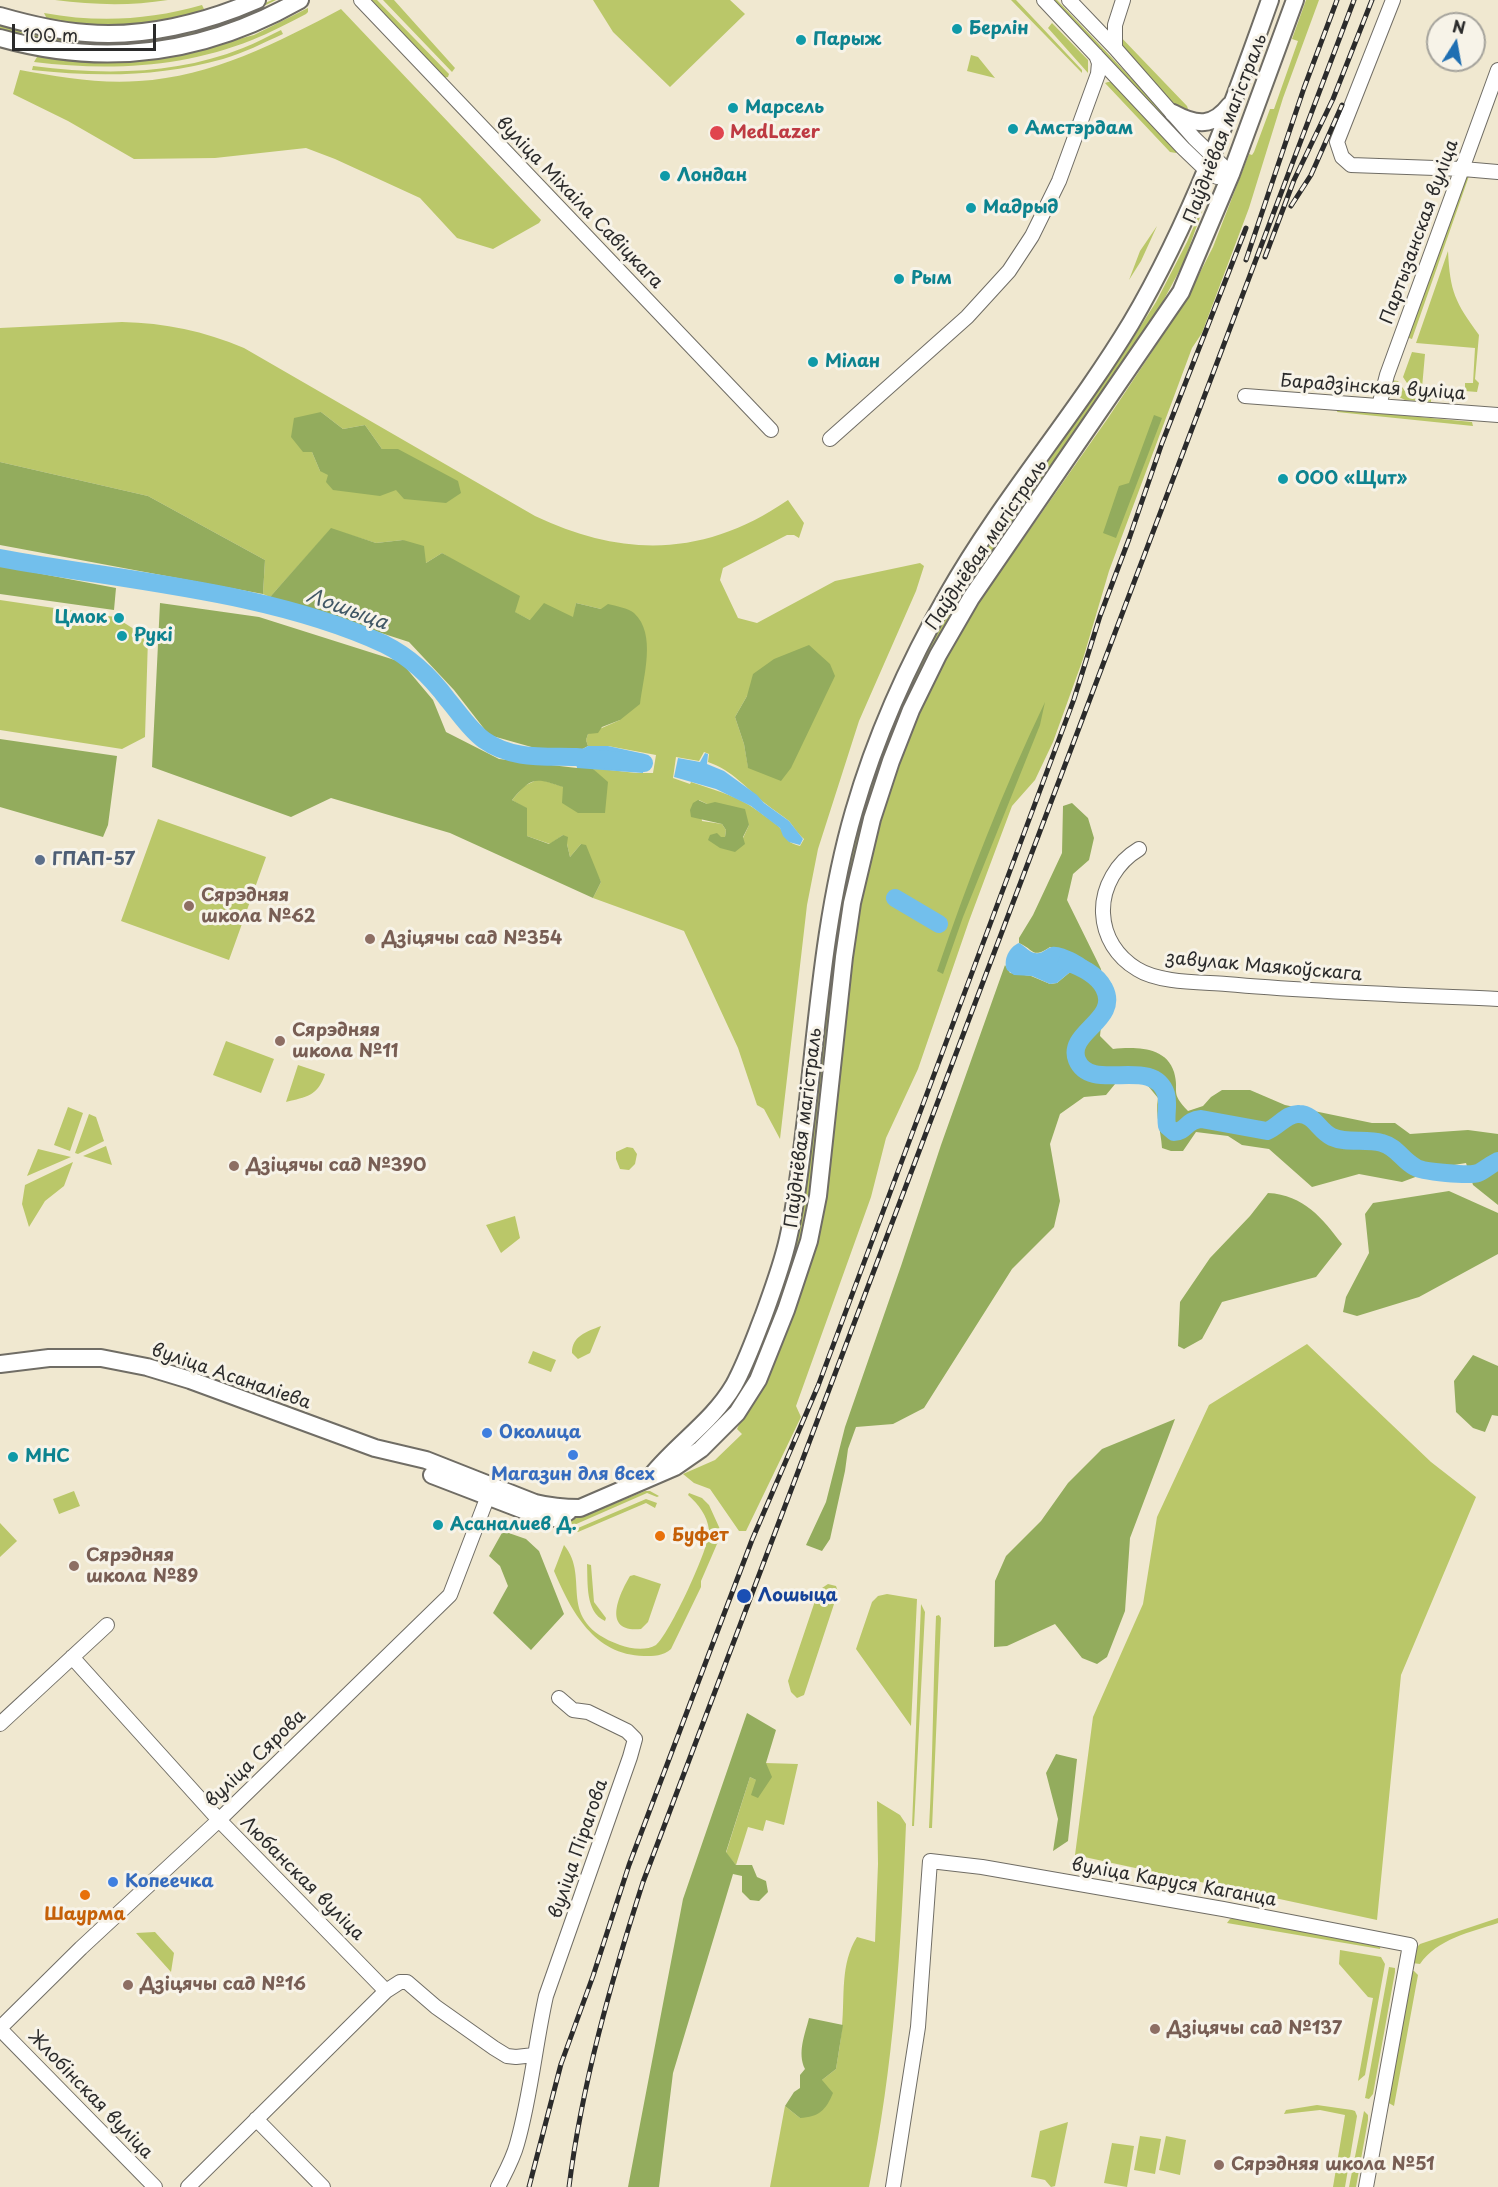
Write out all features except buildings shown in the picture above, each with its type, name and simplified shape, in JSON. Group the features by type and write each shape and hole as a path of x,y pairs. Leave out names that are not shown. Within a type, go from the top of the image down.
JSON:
{"main road":[{"path":"0,16 37,27 88,34 135,33 209,18 257,0"},
{"path":"0,38 58,52 140,54 193,45 218,38 300,0"},
{"name":"Паўднёвая магістраль","path":"651,1476 669,1454 697,1431 714,1413 732,1389 754,1342 787,1244 800,1163 831,913 854,812 872,754 887,716 916,653 948,593 1131,323 1167,256 1207,171 1270,0"},
{"name":"Паўднёвая магістраль","path":"651,1476 675,1467 701,1449 738,1413 758,1380 786,1310 809,1240 818,1196 844,957 858,871 878,800 911,710 938,655 971,598 1181,292 1232,174 1295,0"},
{"path":"1173,113 1187,120 1202,123 1223,113 1234,99"},
{"name":"вуліца Асаналіева","path":"0,1364 49,1358 101,1358 147,1367 190,1380 375,1448 418,1469 490,1491 543,1518 555,1518 651,1476"}],"street":[{"name":"вуліца Міхаіла Савіцкага","path":"362,0 771,430"},
{"path":"1044,0 1207,171 1217,177 1232,174"},
{"path":"1069,0 1115,48 1194,138 1232,174"},
{"path":"1393,0 1337,142 1342,157 1351,165 1498,172"},
{"path":"1088,20 1107,22 1121,5"},
{"path":"1115,48 1113,35 1121,5"},
{"path":"830,440 967,317 1009,271 1032,236 1059,181 1096,80 1099,67 1095,53"},
{"name":"Партызанская вуліца","path":"1378,406 1387,375 1498,70"},
{"path":"1096,80 1106,74 1119,79"},
{"name":"Барадзінская вуліца","path":"1245,396 1498,415"},
{"name":"завулак Маякоўскага","path":"1139,849 1125,858 1115,871 1103,908 1104,927 1109,940 1121,957 1138,970 1166,979 1290,990 1498,999"},
{"name":"вуліца Сярова","path":"0,2029 81,1948 219,1820 450,1595 490,1491"},
{"path":"0,1724 107,1625"},
{"name":"Любанская вуліца","path":"72,1658 219,1820 386,1991"},
{"name":"вуліца Пірагова","path":"534,2055 546,1996 635,1739 627,1731 608,1721 588,1712 573,1710 559,1698"},
{"name":"вуліца Каруся Каганца","path":"893,2187 918,2027 930,1861 988,1868 1223,1909 1410,1945 1366,2187"},
{"path":"188,2187 386,1991 399,1982 407,1982 436,2007 507,2056 534,2055 530,2088 516,2146 498,2187"},
{"name":"Жлобінская вуліца","path":"0,2029 155,2187"},
{"path":"256,2119 323,2187"}],"green space":[{"path":"55,0 168,0 112,4"},
{"path":"276,0 211,32 134,47 55,44 0,31 0,24 47,36 234,17"},
{"path":"371,0 377,0 449,74 448,77 443,78 419,59 402,32"},
{"path":"383,0 394,0 455,68 452,72"},
{"path":"593,0 730,0 745,14 670,87 613,32"},
{"path":"1011,0 1016,0 1082,70 1082,73"},
{"path":"1048,0 1057,0 1188,138 1184,142"},
{"path":"1306,0 1319,0 1283,98 1249,208 1202,333 1192,348 1109,571 1083,659 1053,742 1035,780 1012,806 918,1069 886,1138 871,1197 796,1406 801,1417 746,1531 739,1531 710,1489 694,1483 683,1474 715,1460 742,1434 737,1429 772,1369 798,1303 813,1251 862,887 884,804 909,734 958,632 1108,418 1185,302 1213,247 1249,154 1252,155 1254,152 1270,109 1274,109 1298,41 1292,39"},
{"path":"202,5 204,9 173,21 126,27 48,21 44,13 84,18 124,18 163,14"},
{"path":"308,8 306,14 266,34 199,57 172,62 117,66 34,62 37,57 42,56 84,60 140,60 186,53 254,35"},
{"path":"341,9 541,220 539,223 493,249 457,238 420,198 306,148 215,158 134,159 68,121 13,94 20,70 109,82 139,81 192,73 244,56"},
{"path":"1052,23 1088,60 1088,73 1048,28"},
{"path":"281,30 283,34 238,54 176,69 128,74 80,74 32,70 33,66 86,71 166,68 218,57"},
{"path":"1116,32 1187,106 1190,115 1181,111 1118,46"},
{"path":"971,55 978,57 995,78 967,71"},
{"path":"1114,82 1178,149 1176,153 1170,152 1105,83"},
{"path":"1464,176 1469,176 1412,339 1406,337"},
{"path":"1211,187 1183,264 1154,318 996,546 959,604 869,806 853,861 845,907 809,1205 795,1266 757,1369 723,1419 689,1450 776,1301 847,860 886,735 925,650 968,576 1121,357 1156,302 1187,242"},
{"path":"1157,226 1141,261 1129,280 1140,251"},
{"path":"1448,251 1450,277 1455,296 1479,335 1475,379 1479,383 1477,392 1465,391 1465,383 1473,383 1475,348 1416,343"},
{"path":"122,322 169,326 229,342 244,348 535,516 568,530 600,539 632,544 664,545 695,541 726,532 757,519 788,500 804,523 799,538 787,535 723,568 720,580 738,618 757,623 835,581 920,563 924,566 916,591 859,721 818,849 807,905 780,1139 764,1109 757,1105 738,1048 684,931 593,898 601,882 581,844 570,857 563,835 550,844 527,836 527,809 512,800 524,786 539,779 564,787 598,775 592,768 653,773 656,755 608,746 588,746 586,740 588,734 620,720 601,609 576,603 574,617 530,620 514,612 442,553 426,563 403,540 376,543 331,529 270,597 263,594 265,560 148,496 0,462 0,328","holes":["321,412 343,429 365,425 382,449 320,471 312,452","747,696 748,767 744,744 735,717","704,752 709,754 708,762 732,775 789,821 804,839 800,846 789,841 778,826 742,801 713,789 673,778 676,757 699,761","699,800 749,825 743,838 708,840 725,837 726,830 722,824 702,821"]},
{"path":"1412,352 1425,354 1422,388 1409,386 1403,377"},
{"path":"1390,380 1398,381 1407,394 1431,396 1431,402 1405,400 1393,394"},
{"path":"1338,409 1472,422 1473,426 1337,412"},
{"path":"321,412 343,429 365,425 382,449 398,449 458,481 461,493 446,503 404,499 396,490 380,496 333,490 326,482 328,475 320,471 312,452 303,452 291,437 294,418"},
{"path":"1154,415 1162,418 1116,538 1103,533 1119,486 1129,483"},
{"path":"0,462 148,496 265,560 263,594 0,545"},
{"path":"331,528 376,543 403,540 424,546 426,563 442,553 520,596 515,612 530,620 544,603 573,617 576,603 601,609 608,604 631,611 641,622 647,644 640,704 620,720 602,727 598,733 588,734 586,740 588,746 577,752 535,748 489,735 454,690 409,642 270,597"},
{"path":"0,566 116,588 114,610 0,594"},
{"path":"0,600 115,617 148,638 145,737 122,749 0,730"},
{"path":"160,603 259,617 401,662 433,700 446,732 499,759 592,768 608,782 605,813 578,813 562,803 563,787 540,781 530,783 512,800 527,808 527,836 549,844 563,835 568,837 570,857 581,844 586,845 601,882 593,898 450,833 331,798 291,817 152,767"},
{"path":"809,645 830,664 835,676 791,768 781,781 748,768 744,744 735,717 747,696 753,674 774,659"},
{"path":"1045,702 1040,725 963,917 943,974 937,971 974,869"},
{"path":"0,739 117,756 108,825 103,837 0,807"},
{"path":"698,800 707,804 715,802 745,809 749,825 743,837 745,844 735,852 720,848 708,840 710,835 717,833 725,837 726,830 722,824 691,817 690,810 693,803"},
{"path":"1072,803 1088,818 1094,838 1089,860 1073,874 1067,900 1101,969 1104,997 1100,1036 1113,1049 1148,1050 1164,1057 1174,1072 1177,1095 1188,1111 1203,1106 1222,1090 1250,1090 1285,1105 1372,1123 1395,1123 1410,1134 1468,1130 1498,1134 1498,1205 1473,1185 1466,1163 1442,1167 1402,1182 1359,1174 1312,1187 1269,1149 1242,1145 1228,1136 1196,1132 1183,1151 1162,1148 1158,1098 1139,1075 1120,1078 1106,1095 1084,1097 1060,1114 1050,1144 1060,1201 1054,1227 1012,1269 924,1408 893,1424 856,1427 848,1449 830,1539 822,1551 806,1545 826,1502 845,1427 1005,965 1010,973 1031,976 1050,984 1057,983 1069,973 1092,970 1092,964 1050,947 1036,953 1019,943 1019,938 1033,915 1062,853 1063,806"},
{"path":"158,819 266,857 229,960 121,921"},
{"path":"226,1041 274,1059 261,1093 213,1075"},
{"path":"298,1065 325,1074 315,1091 305,1097 286,1102"},
{"path":"68,1107 83,1113 70,1151 54,1145"},
{"path":"89,1114 96,1117 104,1141 78,1154 75,1153"},
{"path":"106,1146 112,1165 83,1156"},
{"path":"627,1147 633,1148 637,1154 635,1164 629,1170 620,1169 616,1152"},
{"path":"38,1149 71,1157 27,1176"},
{"path":"73,1162 64,1186 45,1201 29,1227 22,1204 25,1185"},
{"path":"1449,1191 1498,1213 1498,1254 1419,1297 1357,1316 1343,1312 1346,1297 1369,1253 1365,1214 1373,1203"},
{"path":"1268,1193 1292,1198 1302,1203 1327,1225 1342,1244 1316,1277 1222,1302 1202,1339 1184,1349 1178,1346 1180,1302 1210,1258 1250,1216"},
{"path":"515,1216 520,1238 501,1253 486,1225"},
{"path":"601,1326 590,1353 578,1359 572,1353 574,1342 581,1335"},
{"path":"1307,1344 1431,1462 1476,1497 1401,1675 1377,1920 1075,1855 1093,1717 1143,1604 1157,1517 1209,1405"},
{"path":"533,1351 556,1360 551,1372 528,1363"},
{"path":"1473,1355 1498,1366 1498,1416 1492,1415 1485,1432 1473,1428 1456,1412 1454,1381"},
{"path":"1175,1419 1130,1538 1125,1611 1107,1657 1097,1664 1082,1658 1055,1624 1007,1646 994,1647 995,1581 1006,1556 1041,1521 1068,1483 1102,1449"},
{"path":"74,1491 80,1506 59,1514 53,1499"},
{"path":"645,1491 659,1496 647,1493 565,1529 555,1525 555,1523 584,1516"},
{"path":"689,1493 702,1498 709,1505 724,1538 717,1544 701,1581 701,1587 671,1649 655,1656 644,1656 626,1654 611,1648 598,1639 577,1615 554,1571 564,1545 572,1558 577,1598 580,1611 587,1624 600,1635 620,1645 638,1649 652,1647 662,1638 679,1608 697,1570 708,1539 709,1530 704,1515 688,1495"},
{"path":"646,1499 657,1503 655,1508 646,1503 578,1532 571,1531"},
{"path":"0,1523 17,1541 0,1557"},
{"path":"503,1531 526,1539 539,1551 564,1614 531,1650 493,1613 508,1586 500,1566 489,1556"},
{"path":"587,1564 591,1565 594,1602 606,1618 605,1621 594,1611 591,1604"},
{"path":"634,1575 661,1584 648,1622 641,1629 629,1629 621,1625 616,1612 621,1593 630,1576"},
{"path":"828,1584 836,1586 838,1592 804,1695 797,1698 791,1692 788,1681 815,1601 822,1588"},
{"path":"887,1594 917,1599 911,1726 856,1649 872,1602 878,1596"},
{"path":"921,1604 925,1612 914,1826 912,1826"},
{"path":"939,1615 941,1618 932,1828 929,1828 936,1616"},
{"path":"747,1713 776,1730 766,1763 772,1777 758,1798 751,1795 756,1780 750,1777 726,1852 736,1865 752,1865 757,1877 766,1881 768,1892 759,1901 750,1900 742,1892 742,1876 733,1874 673,2073 659,2187 628,2187 683,1899"},
{"path":"1056,1754 1077,1759 1068,1841 1053,1851 1058,1819 1046,1773"},
{"path":"766,1763 798,1764 784,1825 766,1820 763,1831 748,1827 736,1865 726,1853 750,1777 756,1780"},
{"path":"877,1801 900,1815 906,1824 895,2006 885,2096 869,2187 770,2187 785,2106 800,2118 822,2080 836,2069 842,2032 844,1980 852,1947 857,1937 875,1942 878,1864"},
{"path":"1498,1918 1498,1923 1445,1942 1427,1955 1420,1964 1412,1963 1415,1949 1420,1944"},
{"path":"1230,1919 1381,1943 1380,1949 1227,1923"},
{"path":"155,1932 174,1953 171,1972 136,1933"},
{"path":"1340,1950 1381,1957 1385,1964 1365,2075 1358,2081 1373,1998 1368,1997 1339,1964"},
{"path":"1389,1967 1395,1968 1395,1972 1373,2094 1369,2099 1365,2098"},
{"path":"1411,1971 1418,1975 1394,2106 1387,2102"},
{"path":"809,2018 843,2025 836,2069 822,2080 833,2093 821,2112 800,2118 785,2106 794,2092 800,2088 800,2075 805,2069 802,2044"},
{"path":"1317,2105 1352,2110 1357,2116 1345,2187 1333,2187 1345,2115 1320,2110 1284,2114 1286,2110"},
{"path":"1364,2111 1368,2115 1368,2120 1356,2187 1349,2187"},
{"path":"1068,2122 1055,2186 1051,2187 1045,2180 1031,2177 1040,2131"},
{"path":"1140,2136 1161,2139 1155,2174 1134,2170"},
{"path":"1166,2136 1186,2140 1180,2175 1159,2170"},
{"path":"1112,2143 1134,2146 1127,2187 1104,2183"}],"water":[{"path":"588,746 608,746 645,754 643,773 577,768 575,757 577,752"},
{"path":"705,753 708,754 707,764 724,771 789,821 803,839 800,845 789,842 783,836 780,828 751,806 716,789 674,777 678,758 700,762"},
{"path":"1019,943 1037,953 1052,947 1062,948 1081,957 1092,967 1082,974 1069,973 1057,983 1050,984 1032,976 1014,975 1007,970 1006,958 1012,948"}],"waterway":[{"name":"Лошыца","path":"0,558 195,590 293,611 340,626 394,649 411,661 434,683 474,732 506,751 529,756 576,757 644,763"},
{"name":"Лошыца","path":"895,898 939,924"},
{"name":"Лошыца","path":"1067,962 1093,975 1104,988 1107,999 1100,1017 1079,1041 1076,1050 1077,1060 1084,1070 1095,1074 1136,1075 1149,1077 1159,1083 1167,1098 1167,1126 1174,1132 1181,1130 1192,1121 1201,1119 1267,1131 1290,1116 1299,1114 1309,1117 1332,1137 1387,1145 1419,1169 1473,1174 1481,1172 1498,1161"}],"railway":[{"path":"1246,260 1304,88 1337,0"},
{"path":"569,2187 582,2110 599,2033 643,1882 1354,0"},
{"path":"1265,257 1294,180 1333,99 1372,0"},
{"path":"1291,206 1311,175 1342,105"},
{"path":"529,2187 561,2064 593,1976 629,1865 752,1540 818,1386 1074,699 1100,616 1162,443 1246,228"}],"place":[{"name":"Берлін","path":"957,29"},
{"name":"Парыж","path":"801,40"},
{"name":"Марсель","path":"733,108"},
{"name":"Амстэрдам","path":"1013,129"},
{"name":"MedLazer","path":"717,133"},
{"name":"Лондан","path":"665,176"},
{"name":"Мадрыд","path":"971,208"},
{"name":"Рым","path":"899,279"},
{"name":"Мілан","path":"813,362"},
{"name":"ООО «Щит»","path":"1283,479"},
{"name":"Цмок","path":"119,618"},
{"name":"Рукі","path":"122,636"},
{"name":"ГПАП-57","path":"40,860"},
{"name":"Сярэдняя школа №62","path":"189,906"},
{"name":"Дзіцячы сад №354","path":"370,939"},
{"name":"Сярэдняя школа №11","path":"280,1041"},
{"name":"Дзіцячы сад №390","path":"234,1166"},
{"name":"Околица","path":"487,1433"},
{"name":"Магазин для всех","path":"573,1455"},
{"name":"МНС","path":"13,1457"},
{"name":"Асаналиев Д.","path":"438,1525"},
{"name":"Буфет","path":"660,1536"},
{"name":"Сярэдняя школа №89","path":"74,1566"},
{"name":"Лошыца","path":"744,1596"},
{"name":"Копеечка","path":"113,1882"},
{"name":"Шаурма","path":"85,1895"},
{"name":"Дзіцячы сад №16","path":"128,1985"},
{"name":"Дзіцячы сад №137","path":"1155,2029"},
{"name":"Сярэдняя школа №51","path":"1219,2165"}]}
